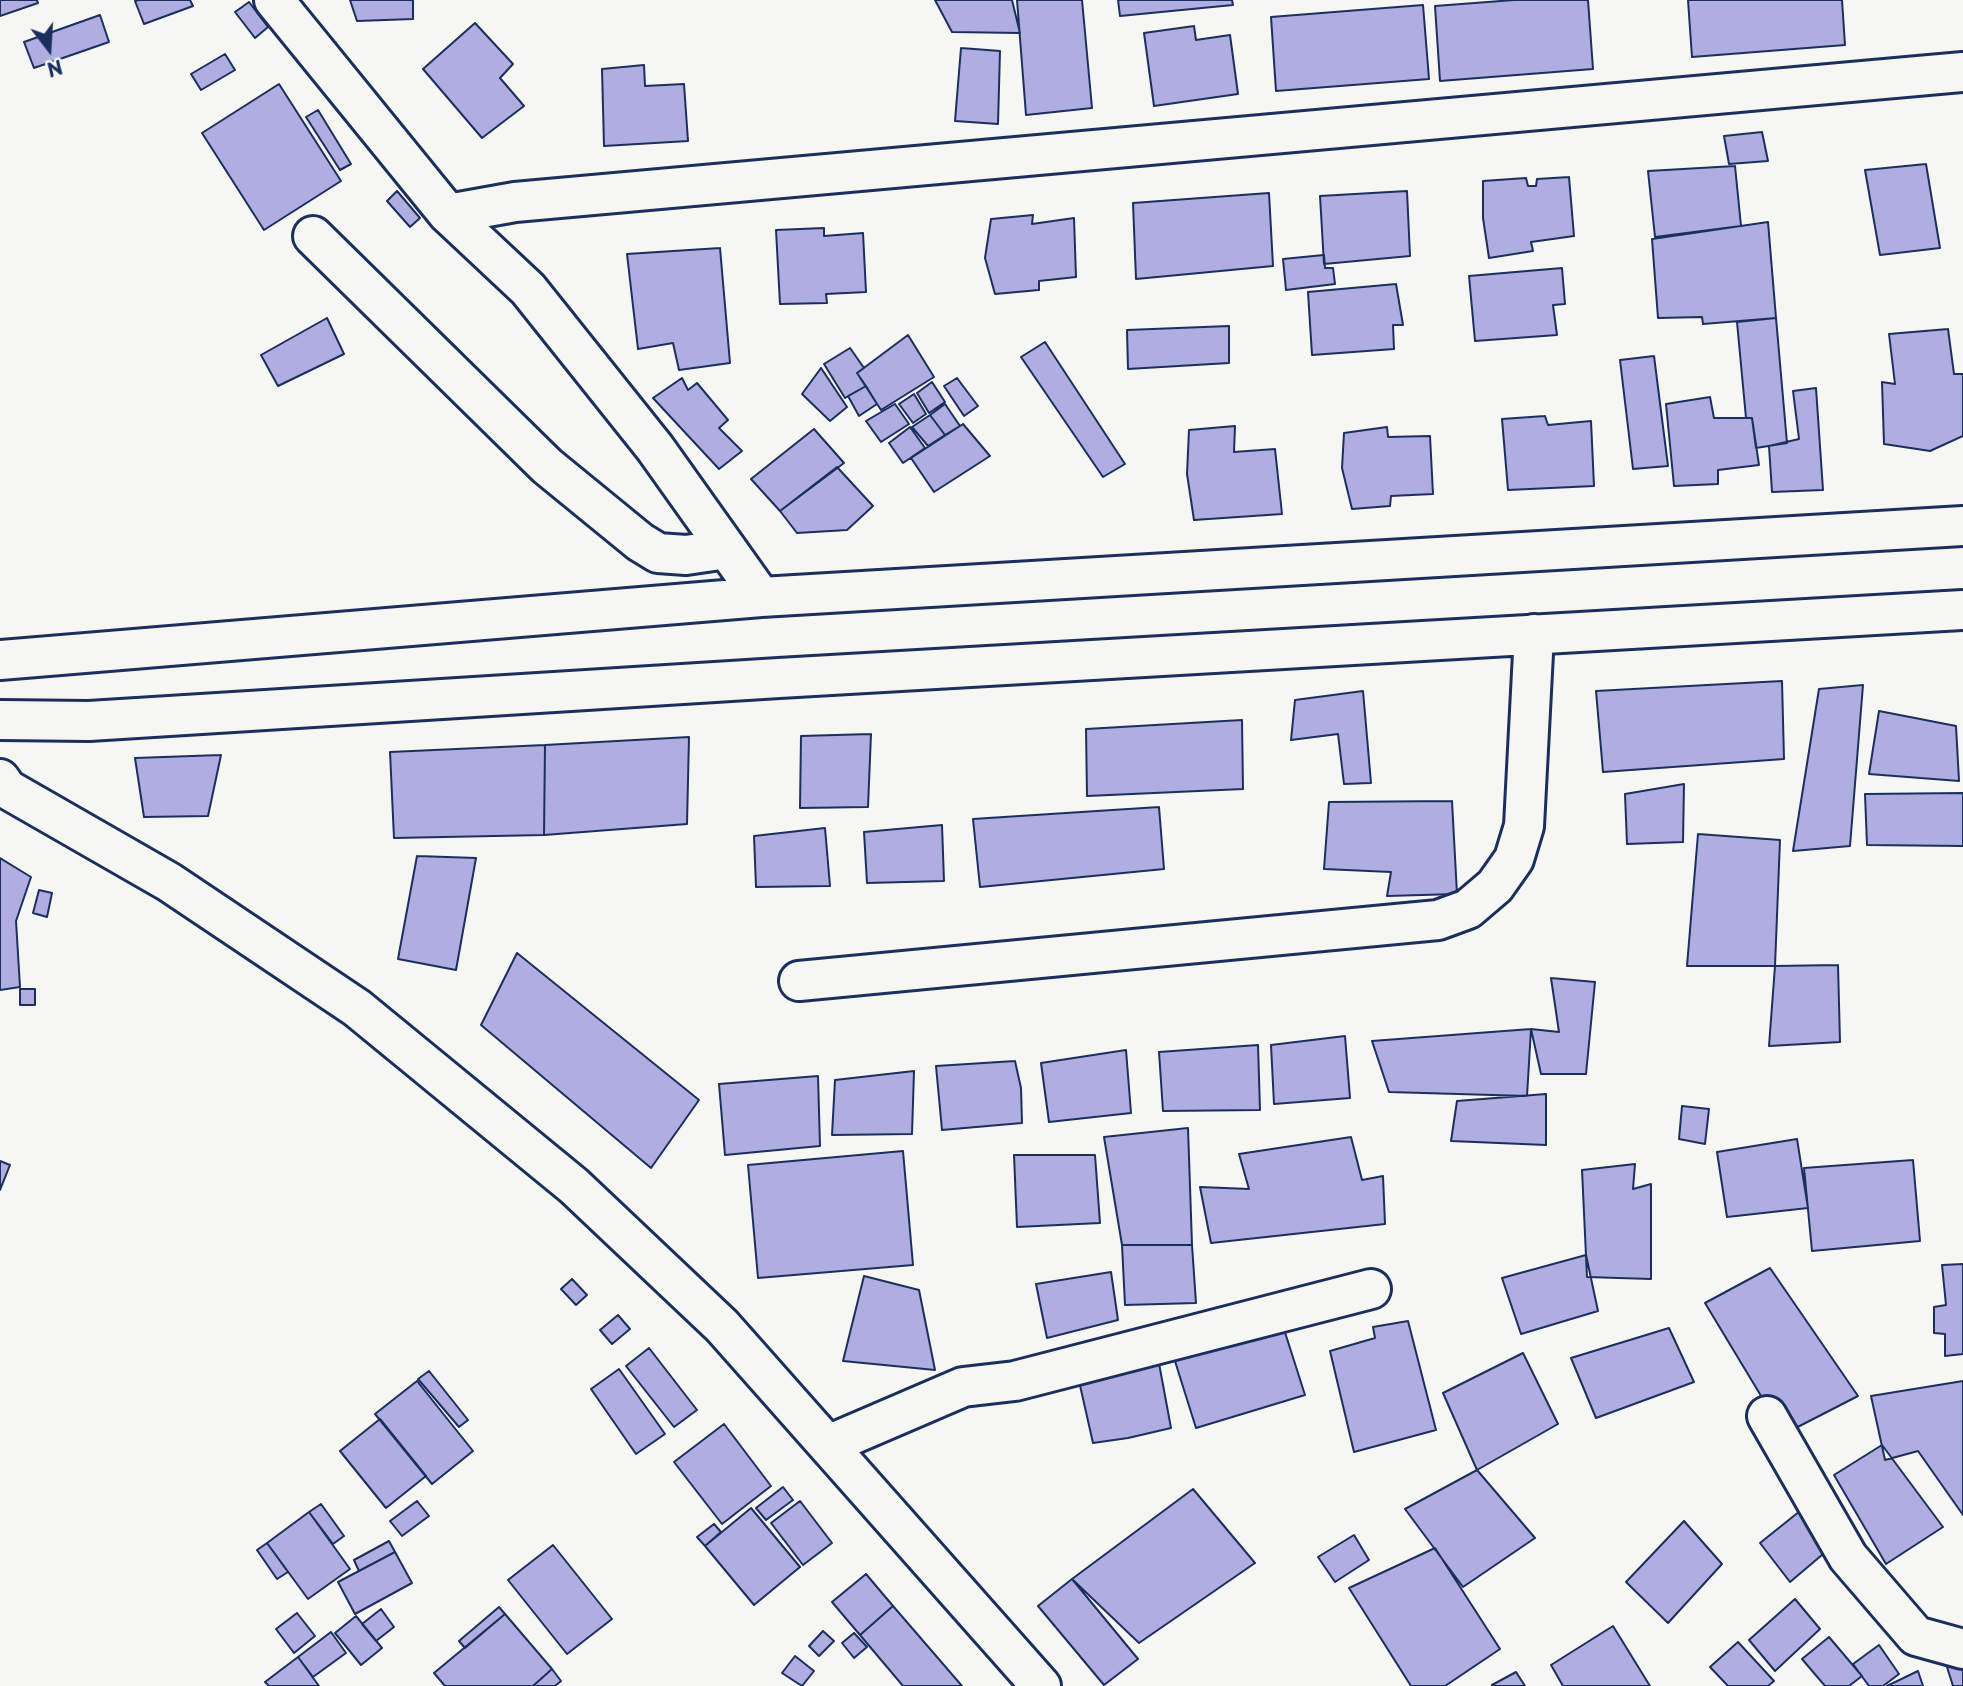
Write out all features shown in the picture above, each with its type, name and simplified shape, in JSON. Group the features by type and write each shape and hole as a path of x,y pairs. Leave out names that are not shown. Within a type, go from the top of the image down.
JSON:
{"street":[{"path":"274,0 448,214 528,289 656,449 761,597"},
{"path":"448,214 515,202 1963,72"},
{"path":"313,236 547,466 640,542 658,553 686,555 727,549"},
{"path":"0,660 761,597 1963,526"},
{"path":"0,720 89,721 779,678 1963,610"},
{"path":"799,981 1438,920 1468,909 1495,886 1514,859 1524,826 1534,634"},
{"path":"0,686 0,706"},
{"path":"0,779 8,789 169,882 357,1008 574,1186 722,1326 1041,1686"},
{"path":"828,1445 963,1387 1015,1381 1371,1289"},
{"path":"1767,1416 1848,1557 1916,1636 1963,1649"}],"building":[{"path":"0,0 37,0 38,3 0,16"},
{"path":"190,0 193,6 144,24 135,1"},
{"path":"350,0 413,0 413,19 357,21"},
{"path":"935,0 1012,0 1020,33 952,32"},
{"path":"1017,0 1082,0 1092,108 1026,115"},
{"path":"1118,0 1232,0 1233,5 1120,16"},
{"path":"1514,0 1588,0 1593,69 1440,81 1435,6"},
{"path":"1688,0 1842,0 1845,45 1692,57"},
{"path":"249,2 268,27 255,38 235,12"},
{"path":"1423,5 1429,79 1276,91 1271,17"},
{"path":"100,15 109,42 34,68 24,42"},
{"path":"475,23 513,64 500,78 524,106 482,138 423,69"},
{"path":"1194,26 1196,40 1230,35 1238,94 1154,106 1144,33"},
{"path":"961,48 1000,51 998,124 955,121"},
{"path":"225,54 235,70 201,90 191,74"},
{"path":"644,65 645,86 684,84 688,141 604,146 602,69"},
{"path":"279,84 341,181 264,230 202,133"},
{"path":"318,110 351,164 340,170 306,117"},
{"path":"1762,132 1768,161 1729,164 1724,136"},
{"path":"1926,164 1940,248 1880,255 1865,170"},
{"path":"1735,166 1741,226 1655,237 1648,171"},
{"path":"1569,177 1574,236 1531,242 1533,251 1489,258 1483,218 1483,181 1526,178 1528,186 1536,186 1537,179"},
{"path":"397,191 420,218 410,227 387,201"},
{"path":"1407,191 1410,256 1324,264 1320,196"},
{"path":"1269,193 1273,266 1136,279 1133,203"},
{"path":"1033,215 1032,224 1074,218 1076,277 1039,281 1039,290 995,294 985,258 991,219"},
{"path":"1768,222 1776,318 1703,324 1702,317 1658,318 1652,239"},
{"path":"824,228 824,236 863,233 866,292 826,294 827,303 780,304 776,230"},
{"path":"720,248 730,363 679,370 673,343 638,349 627,254"},
{"path":"1324,255 1325,268 1333,268 1335,284 1286,290 1283,259"},
{"path":"1562,268 1565,304 1553,305 1557,335 1475,341 1469,276"},
{"path":"1396,284 1403,325 1393,325 1394,349 1312,355 1308,292"},
{"path":"327,318 344,354 278,386 261,355"},
{"path":"1776,318 1787,443 1756,448 1752,418 1746,418 1737,322"},
{"path":"1229,326 1229,363 1128,369 1127,330"},
{"path":"1948,329 1954,374 1963,374 1963,436 1930,451 1884,444 1882,382 1895,384 1889,334"},
{"path":"908,335 934,377 881,410 857,373"},
{"path":"1045,342 1125,464 1103,477 1021,357"},
{"path":"850,348 864,368 857,373 866,386 845,398 824,364"},
{"path":"1654,356 1668,466 1633,469 1620,360"},
{"path":"821,368 847,407 830,421 802,394"},
{"path":"682,378 688,390 697,383 728,420 719,428 742,451 719,469 653,398"},
{"path":"957,378 978,406 964,416 944,386"},
{"path":"932,382 945,402 929,413 917,393"},
{"path":"866,386 877,404 859,416 848,396"},
{"path":"1816,388 1823,490 1772,492 1769,446 1799,439 1793,391"},
{"path":"914,394 926,414 913,423 899,404"},
{"path":"1710,397 1714,418 1752,418 1759,465 1718,470 1718,484 1674,486 1666,404"},
{"path":"895,404 909,424 881,442 866,421"},
{"path":"945,404 960,426 945,435 930,415"},
{"path":"930,415 945,435 928,446 912,427"},
{"path":"1545,416 1548,425 1591,421 1594,486 1508,490 1502,419"},
{"path":"963,424 990,456 934,492 911,458"},
{"path":"1235,426 1234,452 1275,449 1282,514 1194,520 1187,474 1189,430"},
{"path":"910,427 925,448 903,463 889,443"},
{"path":"1387,427 1388,437 1430,436 1433,494 1391,496 1390,506 1352,509 1342,468 1344,433"},
{"path":"814,429 844,463 780,511 751,479"},
{"path":"837,467 873,506 847,530 797,533 780,511"},
{"path":"1782,681 1784,759 1603,772 1596,691"},
{"path":"1863,685 1850,846 1793,851 1819,689"},
{"path":"1363,691 1371,783 1344,784 1338,734 1291,740 1295,700"},
{"path":"1879,711 1956,726 1959,781 1869,774"},
{"path":"1242,720 1243,789 1087,796 1086,729"},
{"path":"871,734 868,807 800,808 801,736"},
{"path":"689,737 687,824 544,835 545,745"},
{"path":"545,745 544,835 394,838 390,752"},
{"path":"221,755 208,816 144,817 135,758"},
{"path":"1684,784 1683,842 1627,844 1625,794"},
{"path":"1963,793 1963,846 1867,845 1865,794"},
{"path":"1452,801 1457,894 1387,896 1391,872 1324,869 1329,802"},
{"path":"1159,807 1164,869 980,887 973,819"},
{"path":"942,825 944,881 867,883 864,832"},
{"path":"825,828 830,886 756,887 754,836"},
{"path":"1698,834 1780,840 1775,966 1687,966"},
{"path":"417,856 476,858 456,970 398,959"},
{"path":"0,858 31,877 16,921 20,987 0,990"},
{"path":"39,890 52,893 47,917 33,913"},
{"path":"517,953 699,1100 651,1168 481,1025"},
{"path":"1838,965 1840,1042 1769,1046 1775,966"},
{"path":"1551,978 1595,982 1586,1074 1541,1074 1531,1029 1559,1032"},
{"path":"20,989 35,989 35,1005 20,1005"},
{"path":"1531,1029 1527,1096 1389,1092 1372,1041"},
{"path":"1345,1036 1350,1098 1274,1104 1271,1045"},
{"path":"1258,1045 1260,1110 1163,1111 1159,1052"},
{"path":"1126,1050 1131,1113 1049,1122 1041,1063"},
{"path":"1015,1061 1021,1088 1022,1123 942,1130 936,1066"},
{"path":"914,1071 912,1134 832,1135 835,1080"},
{"path":"818,1076 820,1146 725,1155 719,1084"},
{"path":"1546,1094 1546,1145 1451,1141 1457,1101"},
{"path":"1682,1106 1709,1109 1705,1144 1679,1139"},
{"path":"1188,1128 1192,1245 1122,1245 1104,1137"},
{"path":"1351,1137 1362,1180 1383,1176 1385,1224 1211,1243 1200,1187 1249,1189 1239,1154"},
{"path":"1797,1139 1808,1208 1727,1217 1717,1152"},
{"path":"903,1151 913,1265 758,1278 748,1165"},
{"path":"1014,1155 1095,1155 1100,1223 1017,1227"},
{"path":"1913,1160 1920,1241 1812,1251 1804,1168"},
{"path":"0,1161 10,1165 0,1190"},
{"path":"1635,1164 1633,1189 1651,1184 1651,1279 1587,1277 1582,1170"},
{"path":"1122,1245 1192,1245 1196,1303 1125,1305"},
{"path":"1586,1255 1598,1311 1521,1334 1502,1278"},
{"path":"1963,1264 1963,1354 1945,1356 1945,1334 1934,1333 1934,1307 1946,1305 1942,1265"},
{"path":"1770,1268 1858,1396 1784,1434 1705,1303"},
{"path":"1111,1272 1118,1320 1047,1338 1036,1284"},
{"path":"864,1276 919,1290 935,1370 843,1361"},
{"path":"572,1279 587,1295 576,1305 561,1289"},
{"path":"618,1315 630,1329 612,1344 600,1330"},
{"path":"1408,1321 1436,1430 1354,1452 1330,1351 1375,1338 1373,1327"},
{"path":"1282,1323 1305,1395 1196,1428 1174,1358"},
{"path":"1669,1328 1694,1382 1596,1418 1571,1358"},
{"path":"649,1348 697,1410 674,1427 626,1366"},
{"path":"1523,1353 1558,1424 1477,1470 1443,1393"},
{"path":"1158,1358 1171,1428 1093,1443 1079,1381"},
{"path":"619,1369 665,1434 636,1454 591,1389"},
{"path":"429,1371 468,1420 459,1427 418,1379"},
{"path":"417,1381 473,1451 432,1484 375,1414"},
{"path":"1963,1381 1963,1515 1918,1451 1885,1460 1871,1396"},
{"path":"380,1419 426,1476 386,1508 340,1451"},
{"path":"724,1424 771,1486 722,1524 674,1462"},
{"path":"1882,1445 1943,1527 1886,1564 1834,1475"},
{"path":"1477,1470 1535,1538 1463,1587 1405,1509"},
{"path":"783,1487 793,1500 766,1520 756,1508"},
{"path":"1193,1489 1255,1563 1139,1643 1072,1579"},
{"path":"417,1501 429,1516 402,1536 390,1521"},
{"path":"800,1501 832,1543 803,1565 771,1523"},
{"path":"321,1504 344,1536 333,1544 309,1512"},
{"path":"751,1508 800,1567 754,1605 705,1546"},
{"path":"1800,1511 1829,1549 1790,1582 1760,1543"},
{"path":"309,1512 350,1569 308,1599 267,1543"},
{"path":"1684,1521 1722,1564 1668,1623 1626,1582"},
{"path":"714,1524 721,1532 705,1546 697,1537"},
{"path":"1354,1535 1369,1560 1335,1582 1318,1557"},
{"path":"389,1541 395,1552 359,1571 354,1560"},
{"path":"267,1543 288,1572 277,1579 257,1550"},
{"path":"553,1545 612,1619 567,1654 508,1580"},
{"path":"1435,1548 1500,1649 1445,1686 1411,1686 1349,1588"},
{"path":"395,1552 412,1583 355,1614 338,1582"},
{"path":"866,1574 893,1606 860,1635 832,1602"},
{"path":"1072,1579 1138,1659 1104,1685 1038,1606"},
{"path":"1795,1599 1820,1629 1775,1671 1749,1640"},
{"path":"893,1606 962,1686 903,1686 860,1635"},
{"path":"499,1607 505,1614 465,1648 459,1641"},
{"path":"381,1609 394,1627 376,1641 362,1624"},
{"path":"297,1613 315,1636 294,1653 276,1629"},
{"path":"505,1614 552,1669 533,1686 445,1686 434,1673"},
{"path":"356,1616 382,1648 361,1665 335,1633"},
{"path":"1613,1626 1650,1686 1563,1686 1551,1665"},
{"path":"823,1631 834,1641 819,1656 809,1646"},
{"path":"331,1632 346,1653 313,1677 298,1657"},
{"path":"854,1633 867,1647 854,1658 842,1643"},
{"path":"1829,1637 1862,1676 1849,1686 1825,1686 1802,1659"},
{"path":"1738,1642 1774,1681 1768,1686 1728,1686 1710,1667"},
{"path":"1879,1645 1899,1674 1883,1686 1869,1686 1853,1664"},
{"path":"795,1656 814,1671 802,1686 782,1673"},
{"path":"298,1657 319,1686 269,1686 265,1682"},
{"path":"1963,1662 1963,1686 1953,1686 1947,1667"},
{"path":"552,1669 561,1681 555,1686 533,1686"},
{"path":"1918,1671 1923,1686 1887,1686"},
{"path":"1516,1672 1525,1686 1492,1686 1492,1685"}]}
